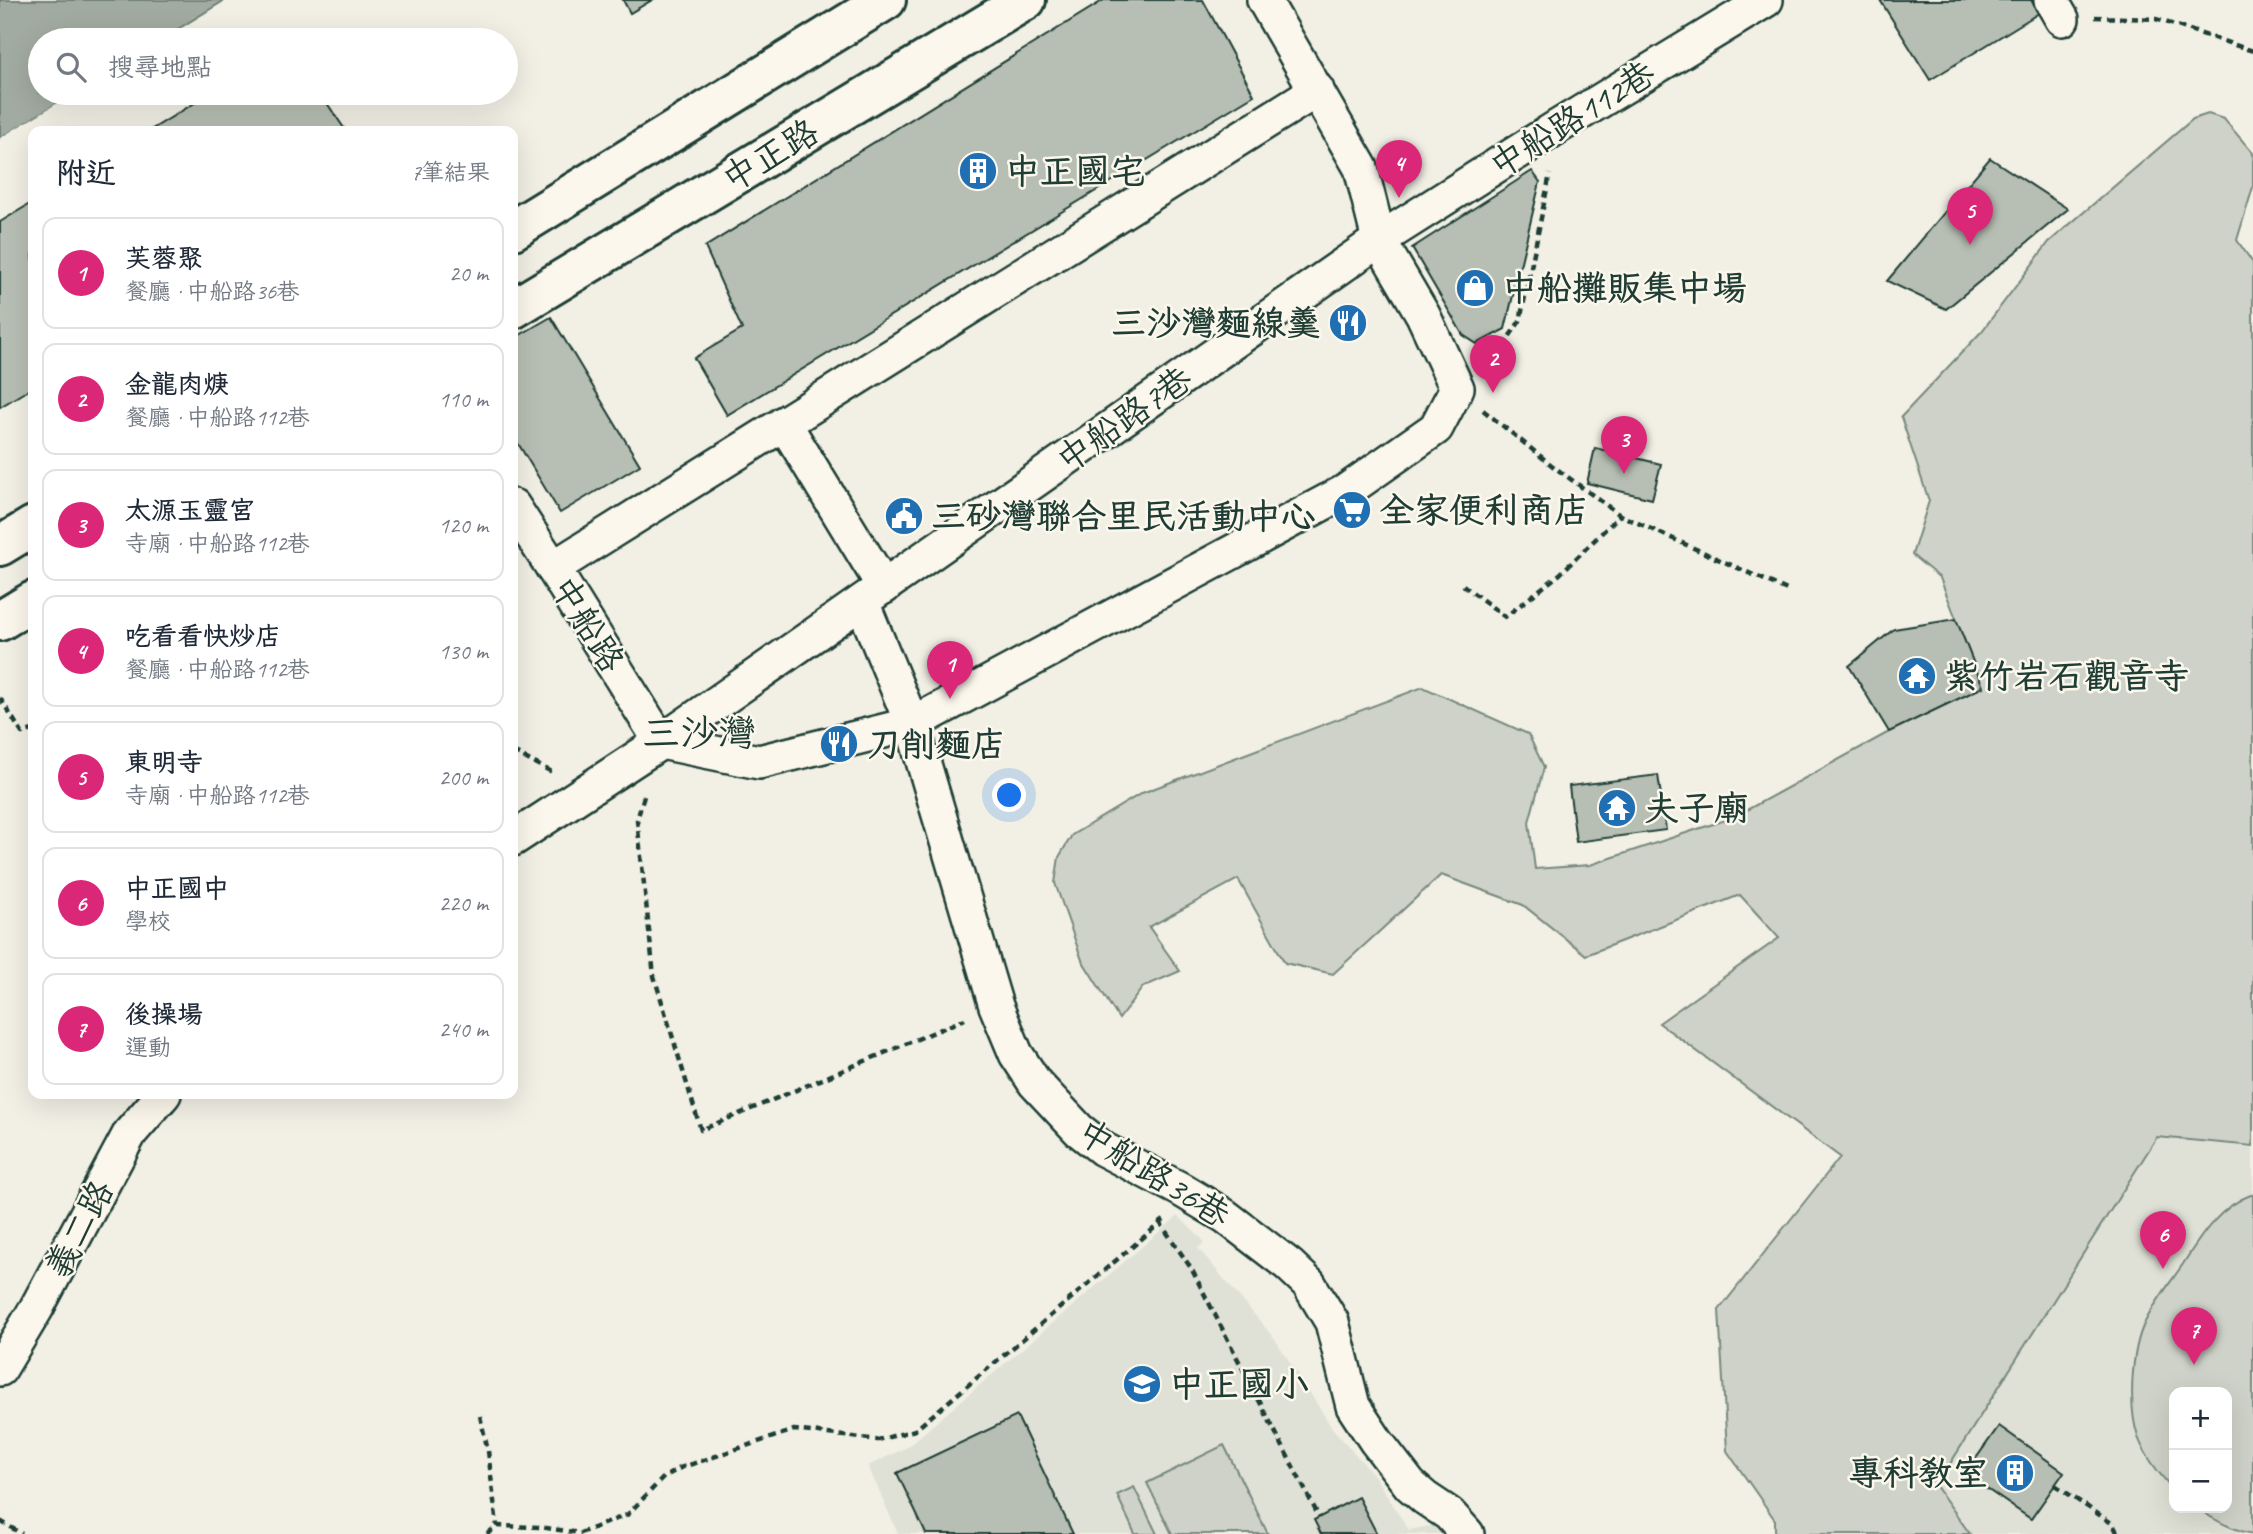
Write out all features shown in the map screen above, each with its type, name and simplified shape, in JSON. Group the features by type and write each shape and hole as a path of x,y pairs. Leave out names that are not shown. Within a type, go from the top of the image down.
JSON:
{"main road":[{"name":"中正路","path":"518,227 886,0"},
{"name":"中正路","path":"518,306 1027,0"},
{"path":"0,547 28,529"},
{"path":"0,621 28,604"}],"street":[{"path":"518,836 661,742 759,762 912,724 1346,491 1436,428 1457,388 1423,315 1379,240 1361,168 1264,0"},
{"name":"中船路112巷","path":"1379,240 1766,0"},
{"path":"553,568 1317,90"},
{"name":"中船路7巷","path":"661,742 1379,240"},
{"name":"中船路36巷","path":"785,423 873,595 996,1006 1016,1054 1035,1083 1079,1130 1103,1149 1159,1177 1225,1216 1310,1284 1332,1322 1353,1406 1410,1485 1449,1514 1467,1534"},
{"name":"中船路","path":"518,514 661,742"},
{"name":"義二路","path":"0,1368 36,1309 130,1133 160,1099"}],"path":[{"path":"2057,9 2103,16 2156,19 2253,51"},
{"path":"1559,127 1520,321 1505,343 1457,388 1554,467 1620,515 1787,590"},
{"path":"1463,585 1505,617 1560,574 1620,515"},
{"path":"0,698 22,733 28,731"},
{"path":"661,742 637,820 654,976 701,1130 996,1006"},
{"path":"487,1534 497,1526 540,1527 580,1533 627,1515 664,1477 680,1468 794,1430 878,1440 915,1430 1168,1217"},
{"path":"1160,1223 1191,1268 1319,1517"},
{"path":"480,1416 488,1451 497,1526"},
{"path":"2055,1485 2113,1524 2118,1534"},
{"path":"0,1521 22,1534"}],"shaded area":[{"path":"0,0 225,0 180,28 28,28 28,105 54,105 0,138"},
{"path":"2208,114 2224,119 2253,153 2253,187 2237,240 2253,263 2253,1146 2157,1137 1936,1486 1970,1534 1775,1534 1775,1520 1727,1451 1719,1310 1840,1157 1659,1023 1779,938 1740,895 1586,955 1523,905 1441,875 1333,974 1285,963 1238,879 1149,927 1180,971 1143,987 1119,1019 1082,960 1055,883 1059,857 1072,835 1142,793 1423,687 1528,734 1544,767 1529,822 1535,869 1590,865 1734,817 1889,732 1983,687 1940,578 1912,555 1929,501 1901,417 1982,331 2049,242 2193,119"},
{"path":"2157,1137 2253,1146 2253,1534 1970,1534 1935,1486"},
{"path":"2253,1194 2253,1534 2224,1524 2204,1513 2232,1513 2232,1387 2169,1387 2169,1485 2141,1445 2135,1425 2132,1395 2134,1363 2140,1334 2153,1307 2212,1223 2241,1199"},
{"name":"中正國小","path":"1178,1216 1205,1242 1198,1248 1275,1339 1333,1429 1374,1475 1409,1530 1435,1525 1441,1534 898,1534 868,1466 907,1447"},
{"path":"1224,1445 1268,1534 1172,1534 1147,1483"},
{"path":"1134,1487 1157,1534 1135,1534 1117,1495"}],"pier":[{"path":"54,105 61,105 0,141 0,138"}],"building":[{"path":"623,0 652,0 630,13"},
{"name":"中正國宅","path":"1104,0 1203,0 1254,95 727,415 694,358 742,329 705,247"},
{"path":"1880,0 2031,0 2039,13 1930,80"},
{"path":"191,105 328,105 343,126 157,126"},
{"path":"1990,158 2068,209 1946,309 1887,281"},
{"name":"中船攤販集中場","path":"1532,171 1540,182 1505,329 1477,344 1463,335 1412,248"},
{"path":"28,205 28,390 0,407 0,222"},
{"path":"551,317 640,465 560,513 518,443 518,336"},
{"path":"1595,448 1661,464 1652,499 1587,483"},
{"name":"紫竹岩石觀音寺","path":"1956,619 1983,687 1889,732 1849,666 1894,629"},
{"name":"夫子廟","path":"1658,775 1666,830 1576,842 1569,786"},
{"path":"1017,1416 1073,1534 926,1534 897,1473"},
{"name":"專科教室","path":"1999,1426 2064,1472 2031,1519 1965,1474"},
{"path":"1358,1497 1377,1534 1321,1534 1314,1520"}],"place":[{"name":"中正國宅","path":"978,171"},
{"name":"吃看看快炒店","path":"1399,198"},
{"name":"東明寺","path":"1970,245"},
{"name":"中船攤販集中場","path":"1475,288"},
{"name":"三沙灣麵線羹","path":"1348,323"},
{"name":"金龍肉焿","path":"1493,393"},
{"name":"太源玉靈宮","path":"1624,474"},
{"name":"全家便利商店","path":"1352,510"},
{"name":"三砂灣聯合里民活動中心","path":"904,516"},
{"name":"紫竹岩石觀音寺","path":"1917,676"},
{"name":"芙蓉聚","path":"950,699"},
{"name":"刀削麵店","path":"839,744"},
{"name":"夫子廟","path":"1617,808"},
{"name":"中正國中","path":"2163,1269"},
{"name":"後操場","path":"2194,1365"},
{"name":"中正國小","path":"1142,1384"},
{"name":"專科教室","path":"2015,1473"}],"district":[{"name":"三沙灣","path":"699,733"}]}
